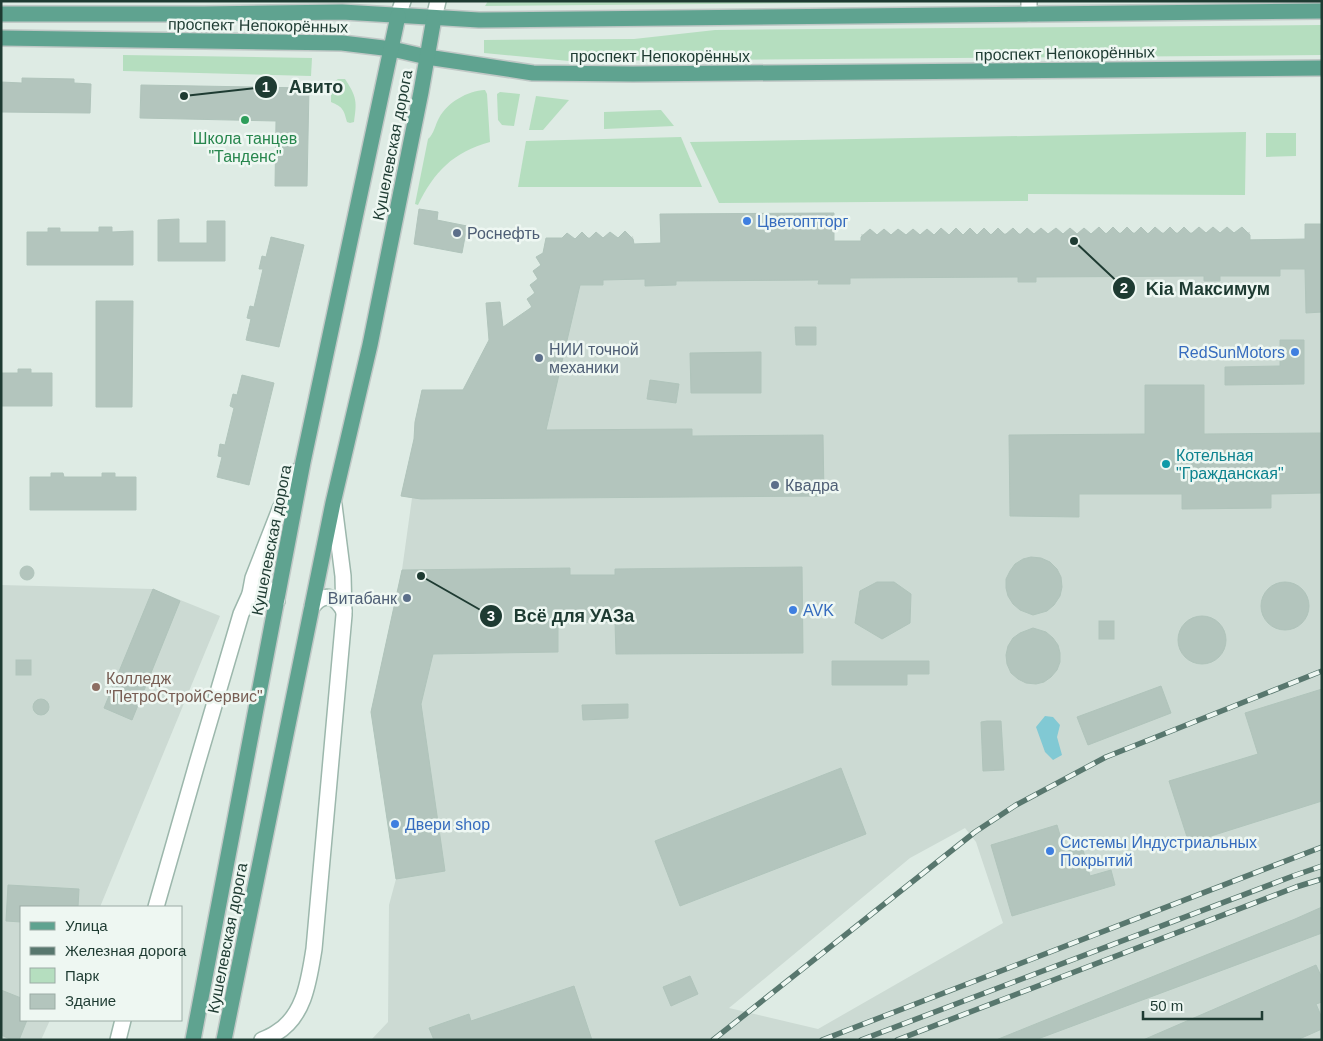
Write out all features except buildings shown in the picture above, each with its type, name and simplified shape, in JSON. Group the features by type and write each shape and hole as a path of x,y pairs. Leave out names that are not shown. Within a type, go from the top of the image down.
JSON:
{"main road":[{"path":"434,18 438,1"},
{"name":"проспект Непокорённых","path":"1,14 342,12 400,8 434,18 479,20 1029,7 1322,11"},
{"name":"Кушелевская дорога","path":"193,1040 303,462 400,8"},
{"name":"Кушелевская дорога","path":"224,1036 312,607 370,345 434,18"},
{"name":"проспект Непокорённых","path":"1,38 342,43 392,49 427,58 533,73 634,74 1322,68"},
{"path":"156,906 241,614 280,509 303,462"},
{"path":"262,1040 277,1032 291,1021 301,1004 308,988 315,942 344,611 343,576 334,503"},
{"path":"250,594 260,588 268,589 273,593 276,602"},
{"path":"312,607 317,600 327,597 335,599 344,611"},
{"path":"118,1040 123,1021"}],"shaded area":[{"path":"834,213 834,241 861,241 861,234 870,229 876,234 884,229 893,234 898,229 907,234 913,229 921,234 927,229 933,234 950,234 956,228 964,234 970,228 976,234 979,234 984,228 990,234 998,228 1004,233 1013,228 1018,233 1021,233 1027,228 1035,233 1041,228 1050,233 1056,228 1061,233 1064,233 1070,228 1079,233 1084,228 1090,233 1135,232 1141,227 1147,233 1155,227 1161,232 1170,227 1175,232 1178,232 1184,227 1193,232 1199,227 1204,232 1207,232 1213,227 1221,232 1227,227 1236,232 1242,227 1247,232 1250,232 1250,239 1305,239 1322,224 1322,1040 371,1040 388,1022 389,905 396,879 371,712 402,570 412,498 401,496 414,439 415,422 422,390 511,389 527,319 524,313 531,306 527,299 534,292 530,285 537,278 533,271 540,266 536,257 543,253 546,238 562,238 567,233 576,238 582,232 587,237 596,232 605,237 610,232 619,237 625,231 631,237 633,236 634,244 660,243 660,214","holes":["965,828 976,842 1003,923 818,1029 729,1008 910,858"]},
{"name":"Колледж \"ПетроСтройСервис\"","path":"1,585 153,589 220,616 100,906 20,906 20,1021 50,1021 41,1040 1,1040"}],"green space":[{"path":"488,1 1023,1 485,6"},
{"path":"1322,25 1322,55 569,61 484,53 484,40 634,39 715,30"},
{"path":"123,55 312,58 311,76 123,71"},
{"path":"338,79 345,79 354,95 356,109 354,122 347,122 342,109 331,102 331,84"},
{"path":"485,90 487,94 490,142 465,151 446,165 424,193 418,205 415,204 428,139 439,118 447,107 459,98"},
{"path":"500,92 520,94 514,126 502,125 498,120 497,94"},
{"path":"536,96 569,100 543,130 529,130"},
{"path":"661,110 674,126 604,129 604,112"},
{"path":"1246,132 1245,195 1028,194 1028,201 719,203 690,142"},
{"path":"1266,133 1296,133 1296,156 1266,157"},
{"path":"681,137 702,187 518,187 526,141"}],"water":[{"path":"1045,716 1053,717 1060,725 1057,737 1062,755 1053,760 1045,752 1036,727"}],"railway":[{"path":"713,1040 975,832 1016,805 1106,757 1322,671"},
{"path":"822,1040 1322,847"},
{"path":"861,1040 1322,866"},
{"path":"897,1040 1296,887 1322,879"}],"place":[{"name":"Авито","path":"184,96"},
{"name":"Школа танцев \"Танденс\"","path":"245,120"},
{"name":"Цветоптторг","path":"747,221"},
{"name":"Роснефть","path":"457,233"},
{"name":"Kia Максимум","path":"1074,241"},
{"name":"RedSunMotors","path":"1295,352"},
{"name":"НИИ точной механики","path":"539,358"},
{"name":"Котельная \"Гражданская\"","path":"1166,464"},
{"name":"Квадра","path":"775,485"},
{"name":"Всё для УАЗа","path":"421,576"},
{"name":"Витабанк","path":"407,598"},
{"name":"AVK","path":"793,610"},
{"name":"Колледж \"ПетроСтройСервис\"","path":"96,687"},
{"name":"Двери shop","path":"395,824"},
{"name":"Системы Индустриальных Покрытий","path":"1050,851"}]}
